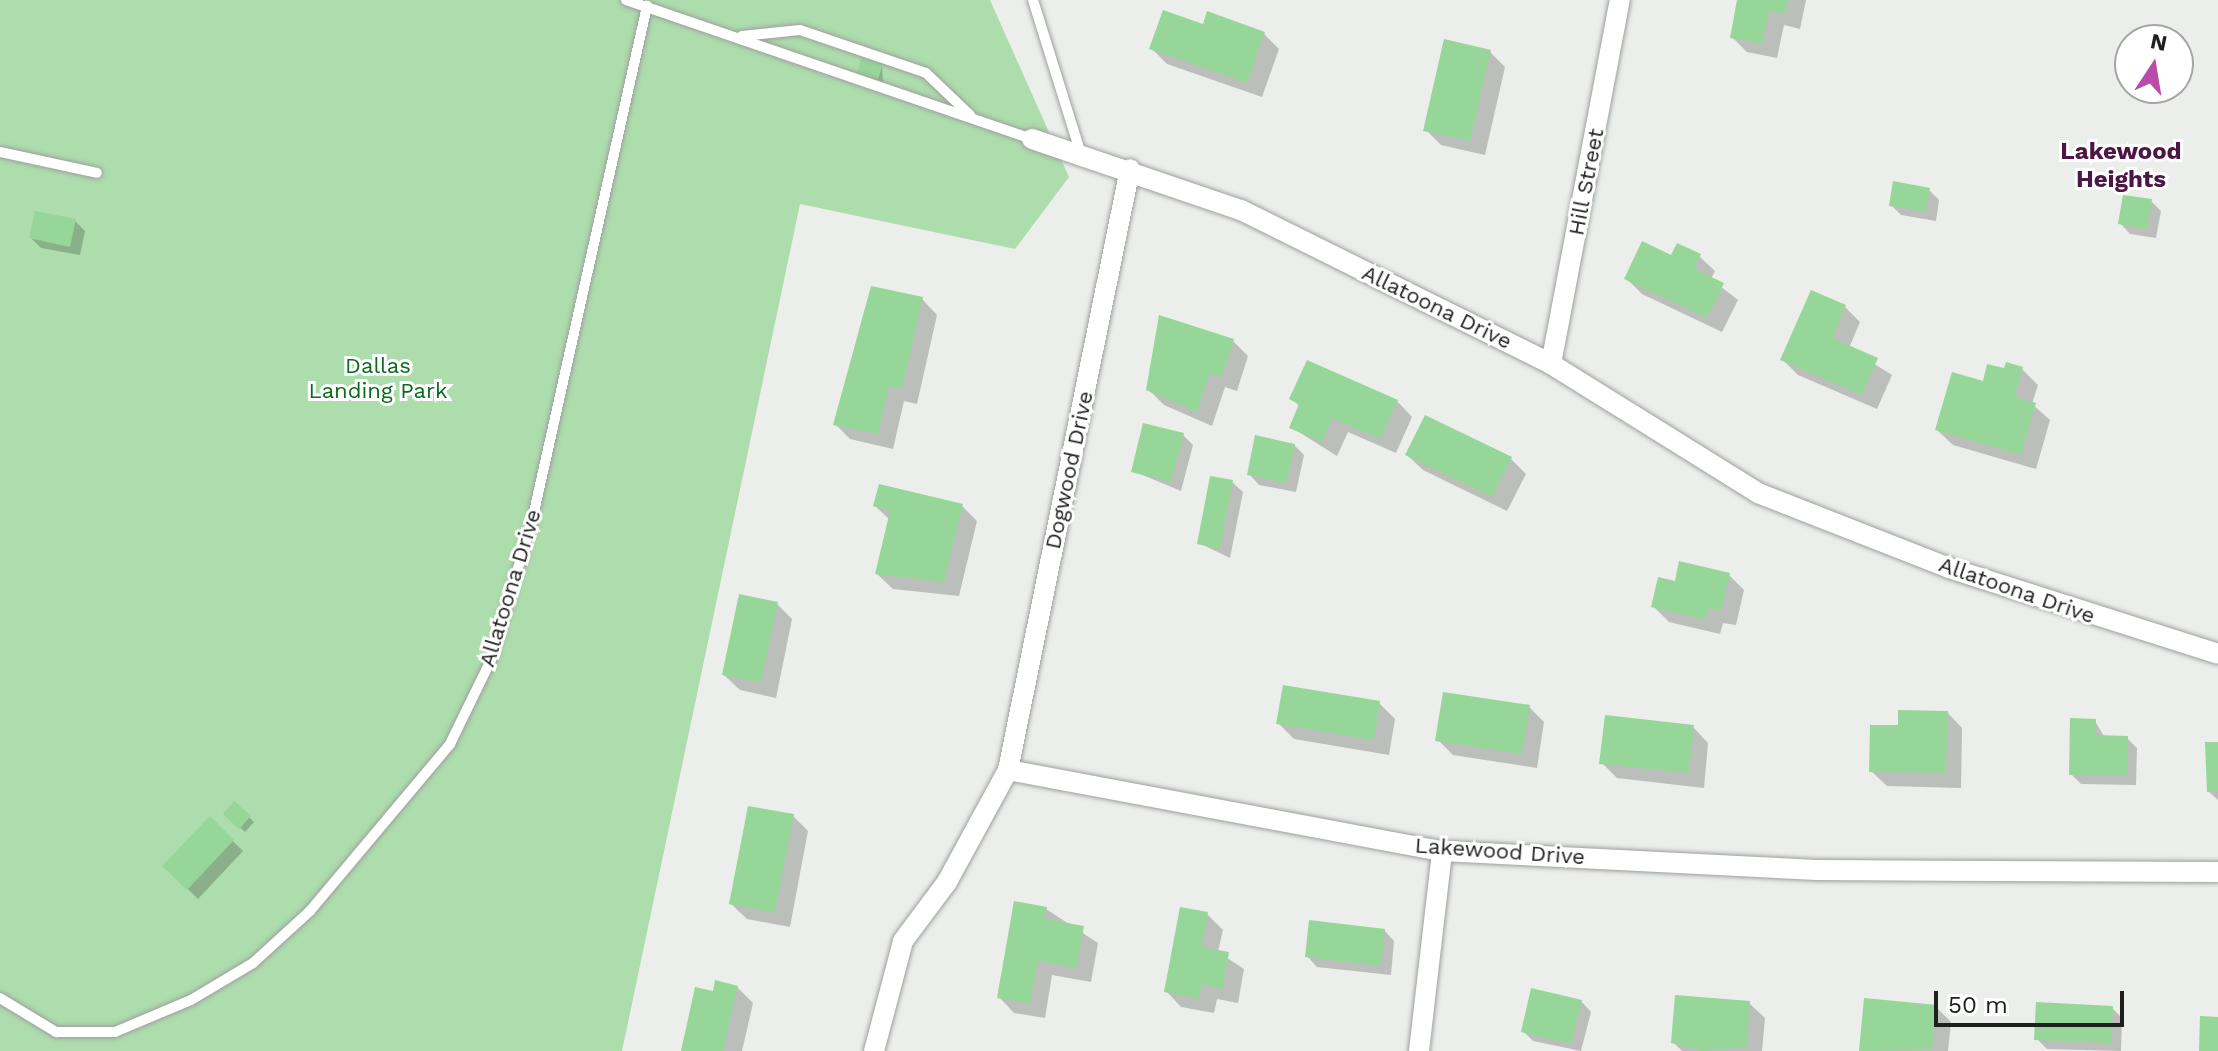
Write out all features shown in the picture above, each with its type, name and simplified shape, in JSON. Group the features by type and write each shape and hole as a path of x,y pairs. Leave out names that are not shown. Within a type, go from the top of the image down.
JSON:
{"street":[{"name":"Hill Street","path":"1551,364 1620,0"},
{"name":"Allatoona Drive","path":"1032,139 1130,169 1241,210 1551,364 1758,493 1949,568 2218,654"},
{"name":"Dogwood Drive","path":"1008,770 1130,169"},
{"name":"Lakewood Drive","path":"1008,770 1442,851 1832,870 2218,872"},
{"path":"874,1051 903,941 947,882 1008,770"},
{"path":"1419,1051 1442,851"}],"lane":[{"name":"Allatoona Drive","path":"626,0 737,37 800,30 926,73 974,119 1032,139"},
{"path":"1033,0 1082,156"},
{"name":"Allatoona Drive","path":"0,998 56,1032 115,1032 191,1000 253,963 310,911 450,744 491,660 532,521 647,6"},
{"path":"737,37 974,119"},
{"path":"0,152 97,173"}],"green space":[{"name":"Dallas Landing Park","path":"0,0 990,0 1069,177 1015,249 800,204 622,1051 0,1051"}],"building":[{"path":"1737,0 1788,0 1785,14 1769,11 1762,44 1730,38"},
{"path":"1163,10 1203,24 1207,11 1265,32 1247,83 1149,49"},
{"path":"1444,39 1491,50 1470,141 1423,131"},
{"path":"861,58 883,64 878,79 857,73"},
{"path":"1893,181 1930,188 1926,212 1889,206"},
{"path":"2123,195 2152,199 2147,229 2118,224"},
{"path":"35,211 76,219 70,247 29,238"},
{"path":"1642,241 1671,255 1677,243 1701,254 1694,269 1724,283 1707,318 1624,279"},
{"path":"871,286 923,297 902,389 889,386 878,434 833,425"},
{"path":"1811,290 1846,305 1832,338 1878,358 1862,395 1780,360"},
{"path":"1159,315 1234,339 1222,377 1210,373 1197,412 1146,390"},
{"path":"1307,360 1398,400 1380,439 1332,418 1322,442 1289,428 1299,404 1289,399"},
{"path":"2006,362 2023,367 2015,397 2036,403 2021,455 1935,430 1952,372 1983,381 1987,364 2004,368"},
{"path":"1425,415 1512,457 1492,497 1405,455"},
{"path":"1143,423 1184,433 1171,482 1131,472"},
{"path":"1255,435 1295,444 1287,483 1247,475"},
{"path":"1210,476 1233,480 1220,549 1197,544"},
{"path":"879,484 963,504 944,582 875,574 890,511 873,506"},
{"path":"1679,561 1730,573 1721,611 1708,608 1705,620 1651,607 1658,577 1675,581"},
{"path":"739,594 778,602 761,683 722,675"},
{"path":"1283,685 1380,701 1374,740 1276,724"},
{"path":"1443,692 1530,705 1522,754 1435,741"},
{"path":"1898,710 1948,711 1946,773 1869,772 1870,725 1898,725"},
{"path":"1605,715 1694,725 1689,773 1599,764"},
{"path":"2070,718 2096,719 2096,735 2128,736 2127,775 2069,775"},
{"path":"2205,742 2218,742 2218,792 2207,792"},
{"path":"234,801 251,816 239,829 223,814"},
{"path":"748,806 794,814 775,913 729,904"},
{"path":"210,816 234,840 187,890 162,866"},
{"path":"1014,901 1047,907 1045,919 1084,926 1077,968 1038,961 1030,1004 997,998"},
{"path":"1180,907 1208,912 1202,947 1229,952 1223,989 1202,985 1199,999 1164,992"},
{"path":"1309,920 1385,929 1381,966 1305,957"},
{"path":"715,980 738,986 723,1051 681,1051 695,987 713,991"},
{"path":"1531,988 1582,1000 1571,1044 1521,1032"},
{"path":"1675,995 1750,1001 1747,1047 1702,1051 1671,1043"},
{"path":"1864,998 1937,1005 1932,1050 1859,1051"},
{"path":"2036,1002 2113,1006 2111,1043 2034,1040"},
{"path":"2200,1016 2218,1017 2218,1051 2199,1051"}],"district":[{"name":"Lakewood Heights","path":"2121,166"}]}
